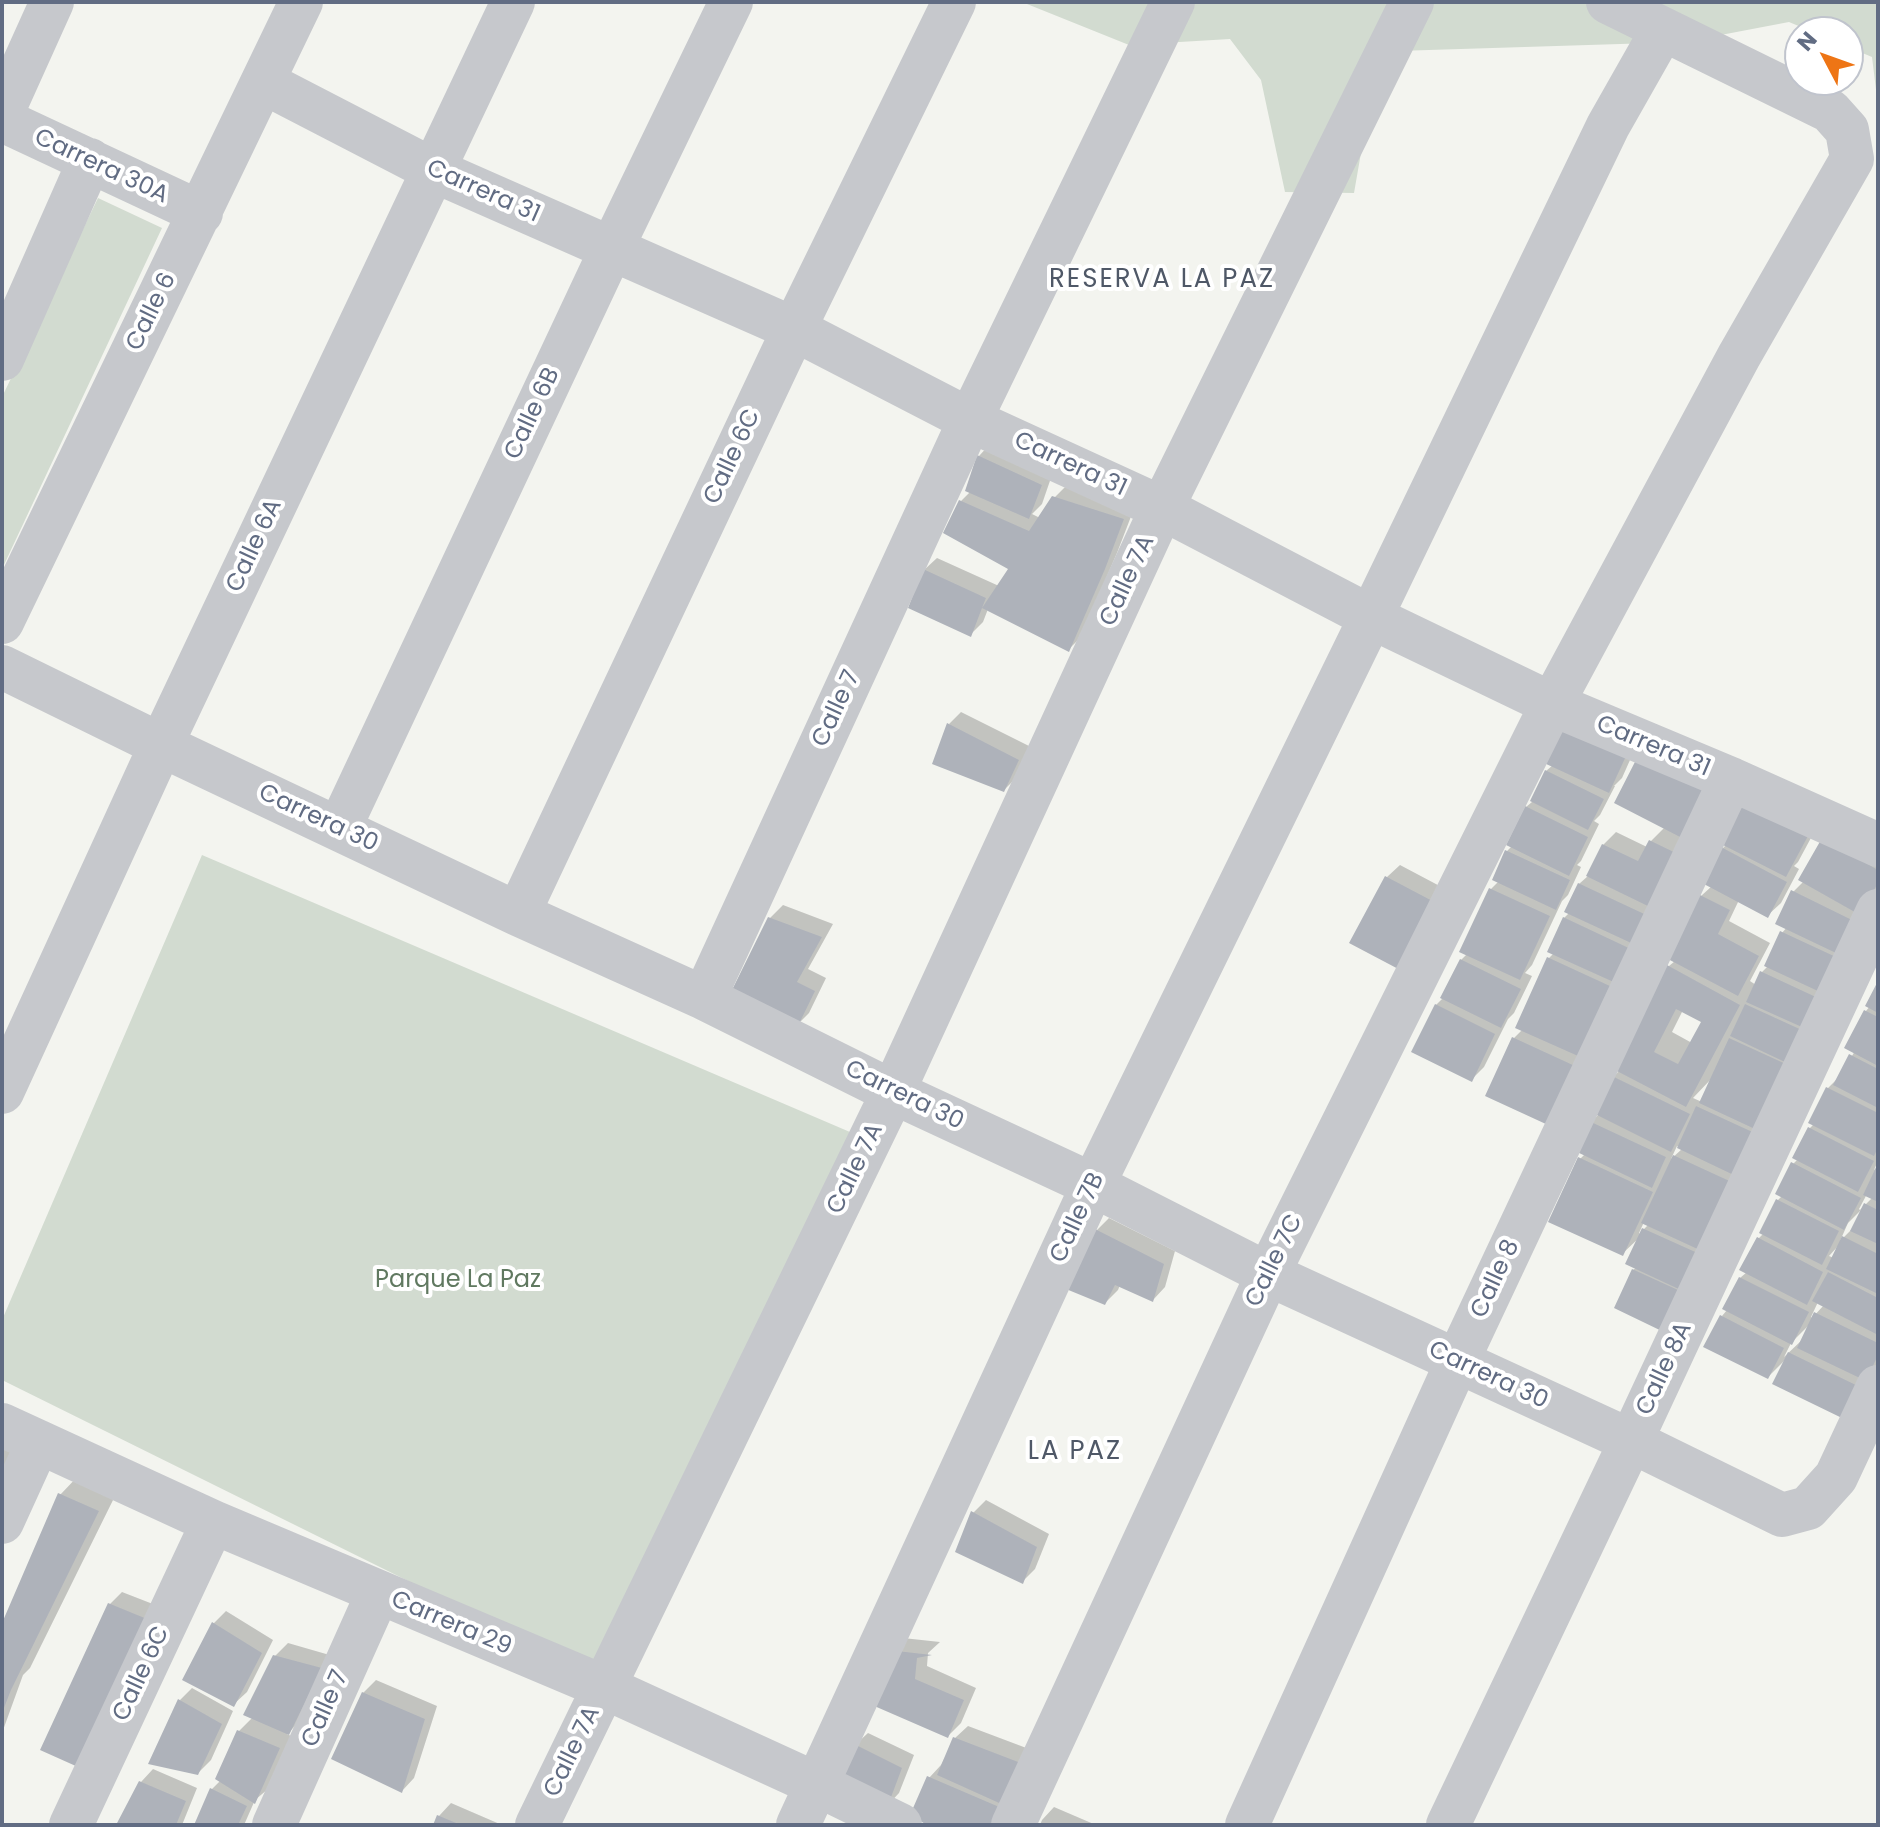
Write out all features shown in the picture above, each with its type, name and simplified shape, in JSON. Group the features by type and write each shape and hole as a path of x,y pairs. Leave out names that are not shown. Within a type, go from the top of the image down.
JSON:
{"street":[{"path":"2,113 52,2"},
{"name":"Calle 6","path":"2,622 301,2"},
{"name":"Calle 6A","path":"2,1092 161,745 513,2"},
{"name":"Calle 6B","path":"339,829 731,2"},
{"name":"Calle 6C","path":"518,914 794,329 954,2"},
{"name":"Calle 7","path":"704,998 970,420 1173,2"},
{"name":"Calle 7A","path":"537,1825 893,1092 1162,508 1412,2"},
{"name":"Calle 7C","path":"1013,1825 1268,1274 1552,704 1732,370 1852,159 1847,130 1830,111 1608,2"},
{"name":"Calle 7B","path":"798,1825 1093,1185 1608,126 1663,29"},
{"name":"Carrera 31","path":"263,82 433,170 794,329 970,420 1162,508 1371,617 1552,704 1878,845"},
{"name":"Carrera 30A","path":"2,120 201,213"},
{"path":"2,359 90,160"},
{"name":"Carrera 30","path":"2,667 518,914 704,998 893,1092 1093,1185 1268,1274 1631,1441 1782,1515 1808,1508 1836,1477 1878,1387"},
{"name":"Calle 8","path":"1247,1825 1457,1362 1731,779"},
{"name":"Calle 8A","path":"1448,1825 1878,911"},
{"path":"2,1522 20,1434"},
{"name":"Carrera 29","path":"20,1434 213,1522 604,1687 900,1825"},
{"name":"Calle 6C","path":"71,1825 213,1522"},
{"name":"Calle 7","path":"274,1825 378,1593"}],"green space":[{"path":"1022,2 1878,2 1878,106 1872,57 1864,54 1864,16 1784,16 1784,23 1684,42 1397,51 1369,107 1354,193 1285,192 1261,80 1230,39 1129,45"},
{"path":"98,198 162,228 2,569 2,397"},
{"name":"Parque La Paz","path":"202,855 864,1138 592,1672 2,1380 2,1320"}],"building":[{"path":"977,455 1042,485 1029,519 965,491"},
{"path":"1052,496 1124,519 1069,652 982,608 1008,569 943,533 959,500 1029,531"},
{"path":"923,569 986,598 971,637 908,608"},
{"path":"947,723 1019,760 1004,792 932,764"},
{"path":"1562,725 1627,754 1609,793 1544,763"},
{"path":"1638,756 1706,791 1682,838 1614,803"},
{"path":"1545,770 1604,799 1588,830 1530,801"},
{"path":"1744,802 1808,836 1786,877 1721,844"},
{"path":"1525,806 1588,837 1569,876 1506,845"},
{"path":"1822,838 1878,870 1878,883 1860,915 1798,880"},
{"path":"1649,840 1680,855 1654,909 1586,876 1602,844 1638,861"},
{"path":"1721,847 1787,882 1768,918 1702,883"},
{"path":"1505,850 1570,880 1556,910 1492,880"},
{"path":"1385,876 1440,905 1404,972 1349,943"},
{"path":"1578,883 1655,919 1642,948 1564,912"},
{"path":"1489,888 1550,916 1520,980 1459,952"},
{"path":"1791,890 1854,921 1838,954 1775,924"},
{"path":"1700,895 1730,910 1718,934 1759,956 1738,996 1666,958"},
{"path":"768,917 822,937 797,982 815,991 797,1028 731,992"},
{"path":"1563,917 1633,950 1618,984 1547,952"},
{"path":"1780,931 1836,957 1820,992 1764,966"},
{"path":"1547,957 1610,986 1578,1056 1515,1028"},
{"path":"1460,959 1521,989 1501,1028 1440,998"},
{"path":"1667,965 1740,1005 1686,1107 1613,1069","holes":["1676,1009 1701,1022 1678,1064 1654,1052"]},
{"path":"1760,971 1818,998 1804,1028 1746,1002"},
{"path":"1878,981 1878,1013 1865,1006"},
{"path":"1435,1004 1495,1034 1472,1082 1411,1052"},
{"path":"1745,1004 1804,1031 1789,1064 1730,1036"},
{"path":"1864,1010 1878,1017 1878,1066 1844,1048"},
{"path":"1512,1037 1575,1066 1548,1125 1485,1096"},
{"path":"1729,1038 1788,1065 1757,1130 1699,1103"},
{"path":"1849,1054 1878,1069 1878,1108 1833,1085"},
{"path":"1612,1076 1690,1114 1671,1152 1593,1113"},
{"path":"1826,1087 1878,1113 1878,1148 1874,1156 1808,1123"},
{"path":"1696,1106 1759,1135 1740,1178 1677,1148"},
{"path":"1589,1121 1666,1157 1652,1188 1575,1151"},
{"path":"1808,1127 1874,1161 1858,1192 1792,1158"},
{"path":"1673,1155 1736,1184 1704,1252 1641,1223"},
{"path":"1578,1157 1653,1192 1623,1256 1548,1222"},
{"path":"1791,1162 1861,1198 1844,1230 1775,1194"},
{"path":"1878,1163 1878,1202 1863,1195"},
{"path":"1776,1199 1839,1231 1822,1265 1759,1233"},
{"path":"1864,1203 1878,1210 1878,1244 1850,1231"},
{"path":"1642,1228 1702,1255 1685,1292 1625,1264"},
{"path":"1095,1229 1164,1264 1153,1302 1115,1285 1105,1305 1066,1289"},
{"path":"1842,1236 1878,1254 1878,1294 1826,1269"},
{"path":"1757,1237 1823,1272 1807,1305 1739,1270"},
{"path":"1632,1269 1689,1295 1670,1335 1614,1308"},
{"path":"1828,1272 1878,1298 1878,1335 1812,1301"},
{"path":"1739,1277 1809,1312 1792,1345 1722,1309"},
{"path":"1814,1312 1878,1343 1878,1355 1866,1381 1797,1348"},
{"path":"1720,1315 1784,1348 1768,1379 1703,1347"},
{"path":"1788,1352 1860,1387 1844,1419 1772,1384"},
{"path":"58,1493 99,1511 2,1713 2,1623"},
{"path":"971,1511 1037,1547 1023,1584 955,1552"},
{"path":"108,1603 147,1619 78,1767 40,1750"},
{"path":"212,1622 262,1653 234,1707 182,1680"},
{"path":"888,1650 932,1655 917,1658 915,1679 964,1700 948,1738 872,1705"},
{"path":"273,1655 322,1668 289,1735 243,1715"},
{"path":"362,1692 425,1719 402,1793 331,1759"},
{"path":"178,1699 222,1724 198,1775 148,1764"},
{"path":"237,1730 280,1748 255,1804 215,1779"},
{"path":"953,1737 1026,1765 1008,1807 937,1775"},
{"path":"854,1744 902,1768 887,1808 838,1780"},
{"path":"927,1776 1004,1809 996,1825 927,1825 910,1815"},
{"path":"139,1781 186,1801 176,1825 116,1825"},
{"path":"210,1788 247,1806 238,1825 194,1825"},
{"path":"437,1815 461,1825 433,1825"}],"district":[{"name":"RESERVA LA PAZ","path":"1162,280"},
{"name":"LA PAZ","path":"1075,1452"}]}
